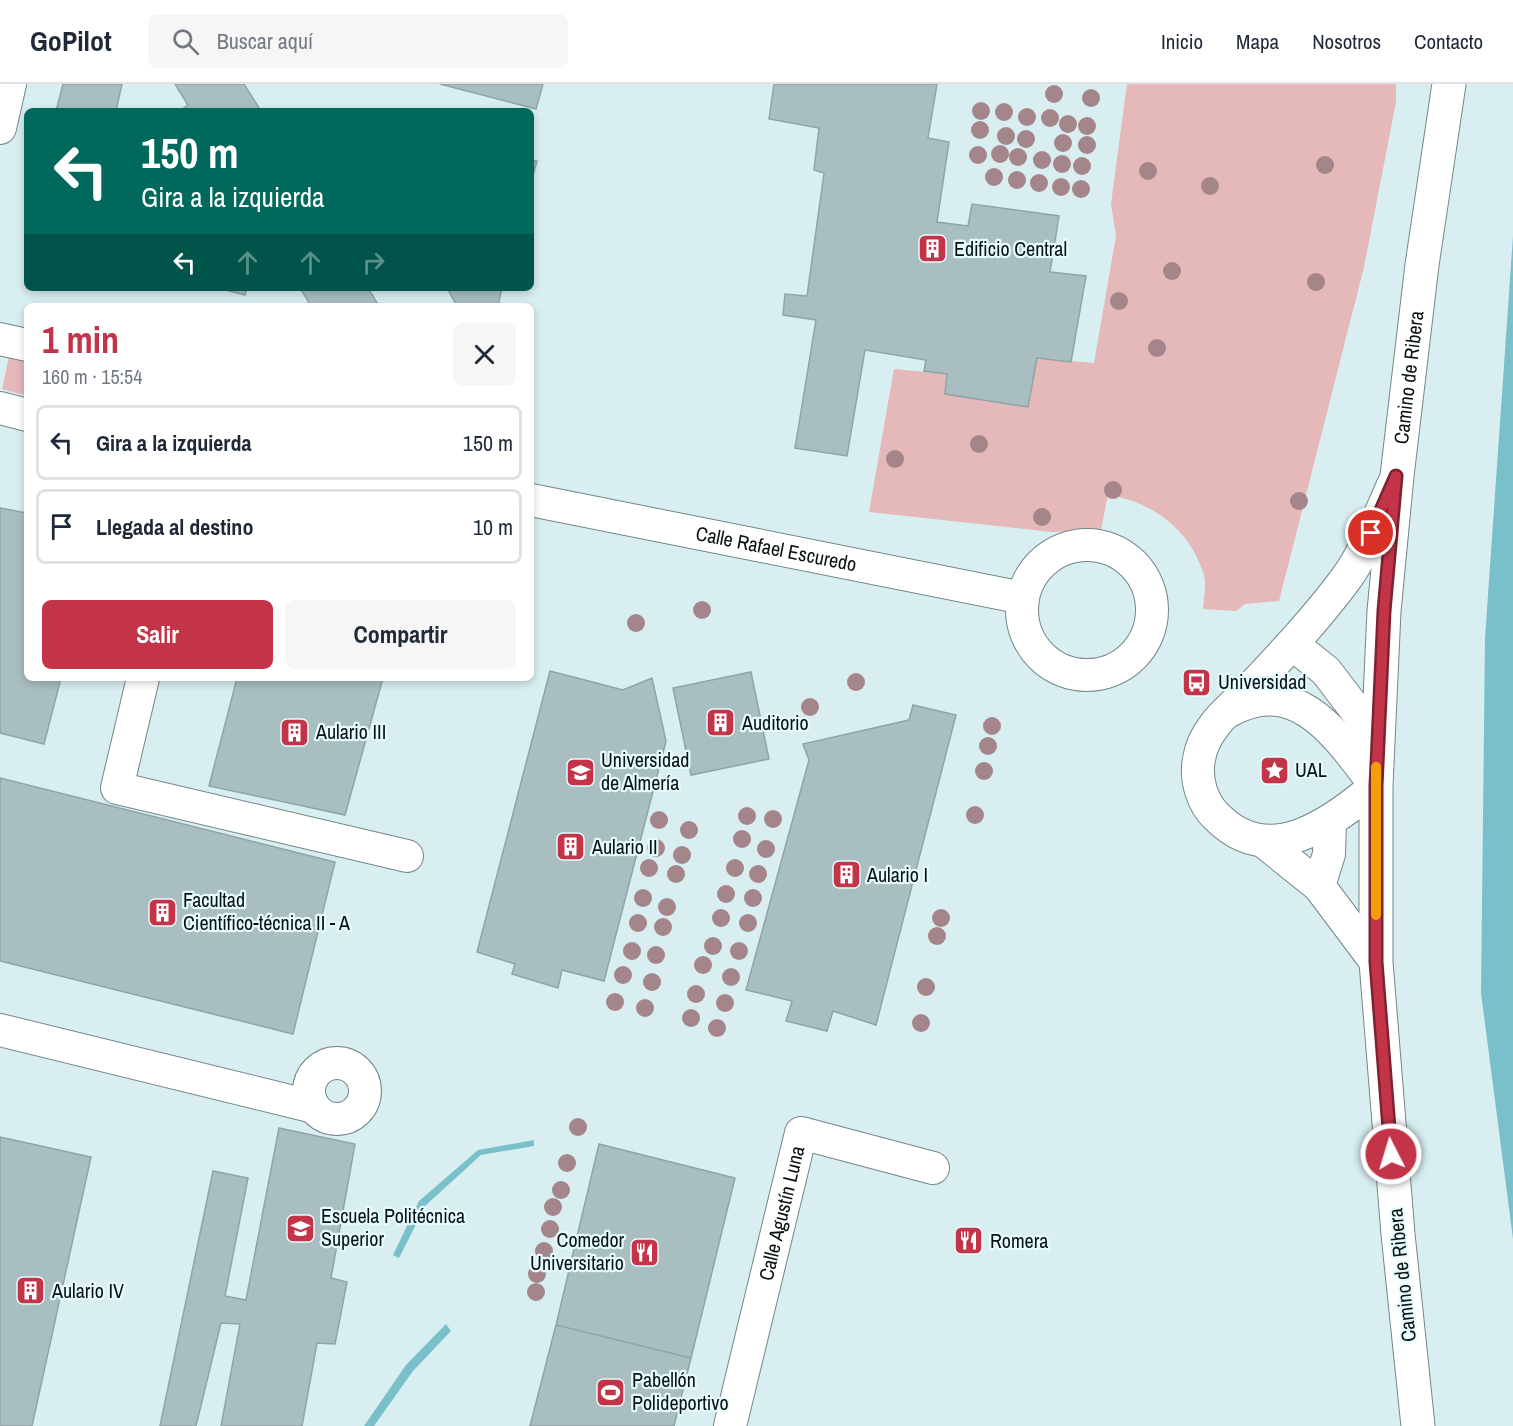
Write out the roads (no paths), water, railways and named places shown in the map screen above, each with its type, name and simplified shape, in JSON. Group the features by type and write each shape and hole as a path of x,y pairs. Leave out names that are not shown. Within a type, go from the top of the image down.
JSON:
{"main road":[{"name":"Camino de Ribera","path":"1418,1426 1398,1234 1376,962 1377,738 1384,611 1396,476 1422,265 1449,84"}],"street":[{"path":"0,128 10,84"},
{"path":"0,339 24,344"},
{"path":"0,408 24,414"},
{"path":"1229,711 1246,702 1266,697 1285,700 1302,708 1340,739 1376,786 1330,822 1301,836 1263,841 1244,836 1227,827 1213,814 1203,797 1198,778 1199,759 1205,740 1215,724 1292,644 1347,578 1396,476"},
{"name":"Calle Rafael Escuredo","path":"534,501 1023,598"},
{"path":"1074,546 1100,546 1123,555 1141,573 1151,597 1151,622 1141,646 1128,661 1100,673 1070,674 1053,667 1039,655 1028,638 1022,618 1023,598 1029,580 1040,564 1056,553 1074,546"},
{"path":"1292,644 1326,671 1377,738"},
{"path":"143,681 117,788 407,856"},
{"path":"1319,886 1329,854 1330,822"},
{"path":"1263,841 1319,886 1376,962"},
{"path":"0,1029 314,1107"},
{"name":"Calle Agustín Luna","path":"730,1426 801,1132 933,1167"}],"water":[{"path":"1513,236 1513,1239 1481,993 1485,638"},
{"path":"534,1140 534,1146 481,1155 426,1205 399,1258 393,1255 419,1201 478,1150"},
{"path":"446,1324 451,1331 413,1371 374,1426 364,1426 406,1365"}],"place":[{"name":"Edificio Central","path":"933,249"},
{"name":"Universidad","path":"1197,682"},
{"name":"Auditorio","path":"721,723"},
{"name":"Aulario III","path":"295,732"},
{"name":"UAL","path":"1274,770"},
{"name":"Universidad de Almería","path":"580,772"},
{"name":"Aulario II","path":"571,847"},
{"name":"Aulario I","path":"846,875"},
{"name":"Facultad Científico-técnica II - A","path":"162,912"},
{"name":"Escuela Politécnica Superior","path":"300,1228"},
{"name":"Romera","path":"969,1241"},
{"name":"Comedor Universitario","path":"645,1252"},
{"name":"Aulario IV","path":"31,1291"},
{"name":"Pabellón Polideportivo","path":"611,1392"}]}
